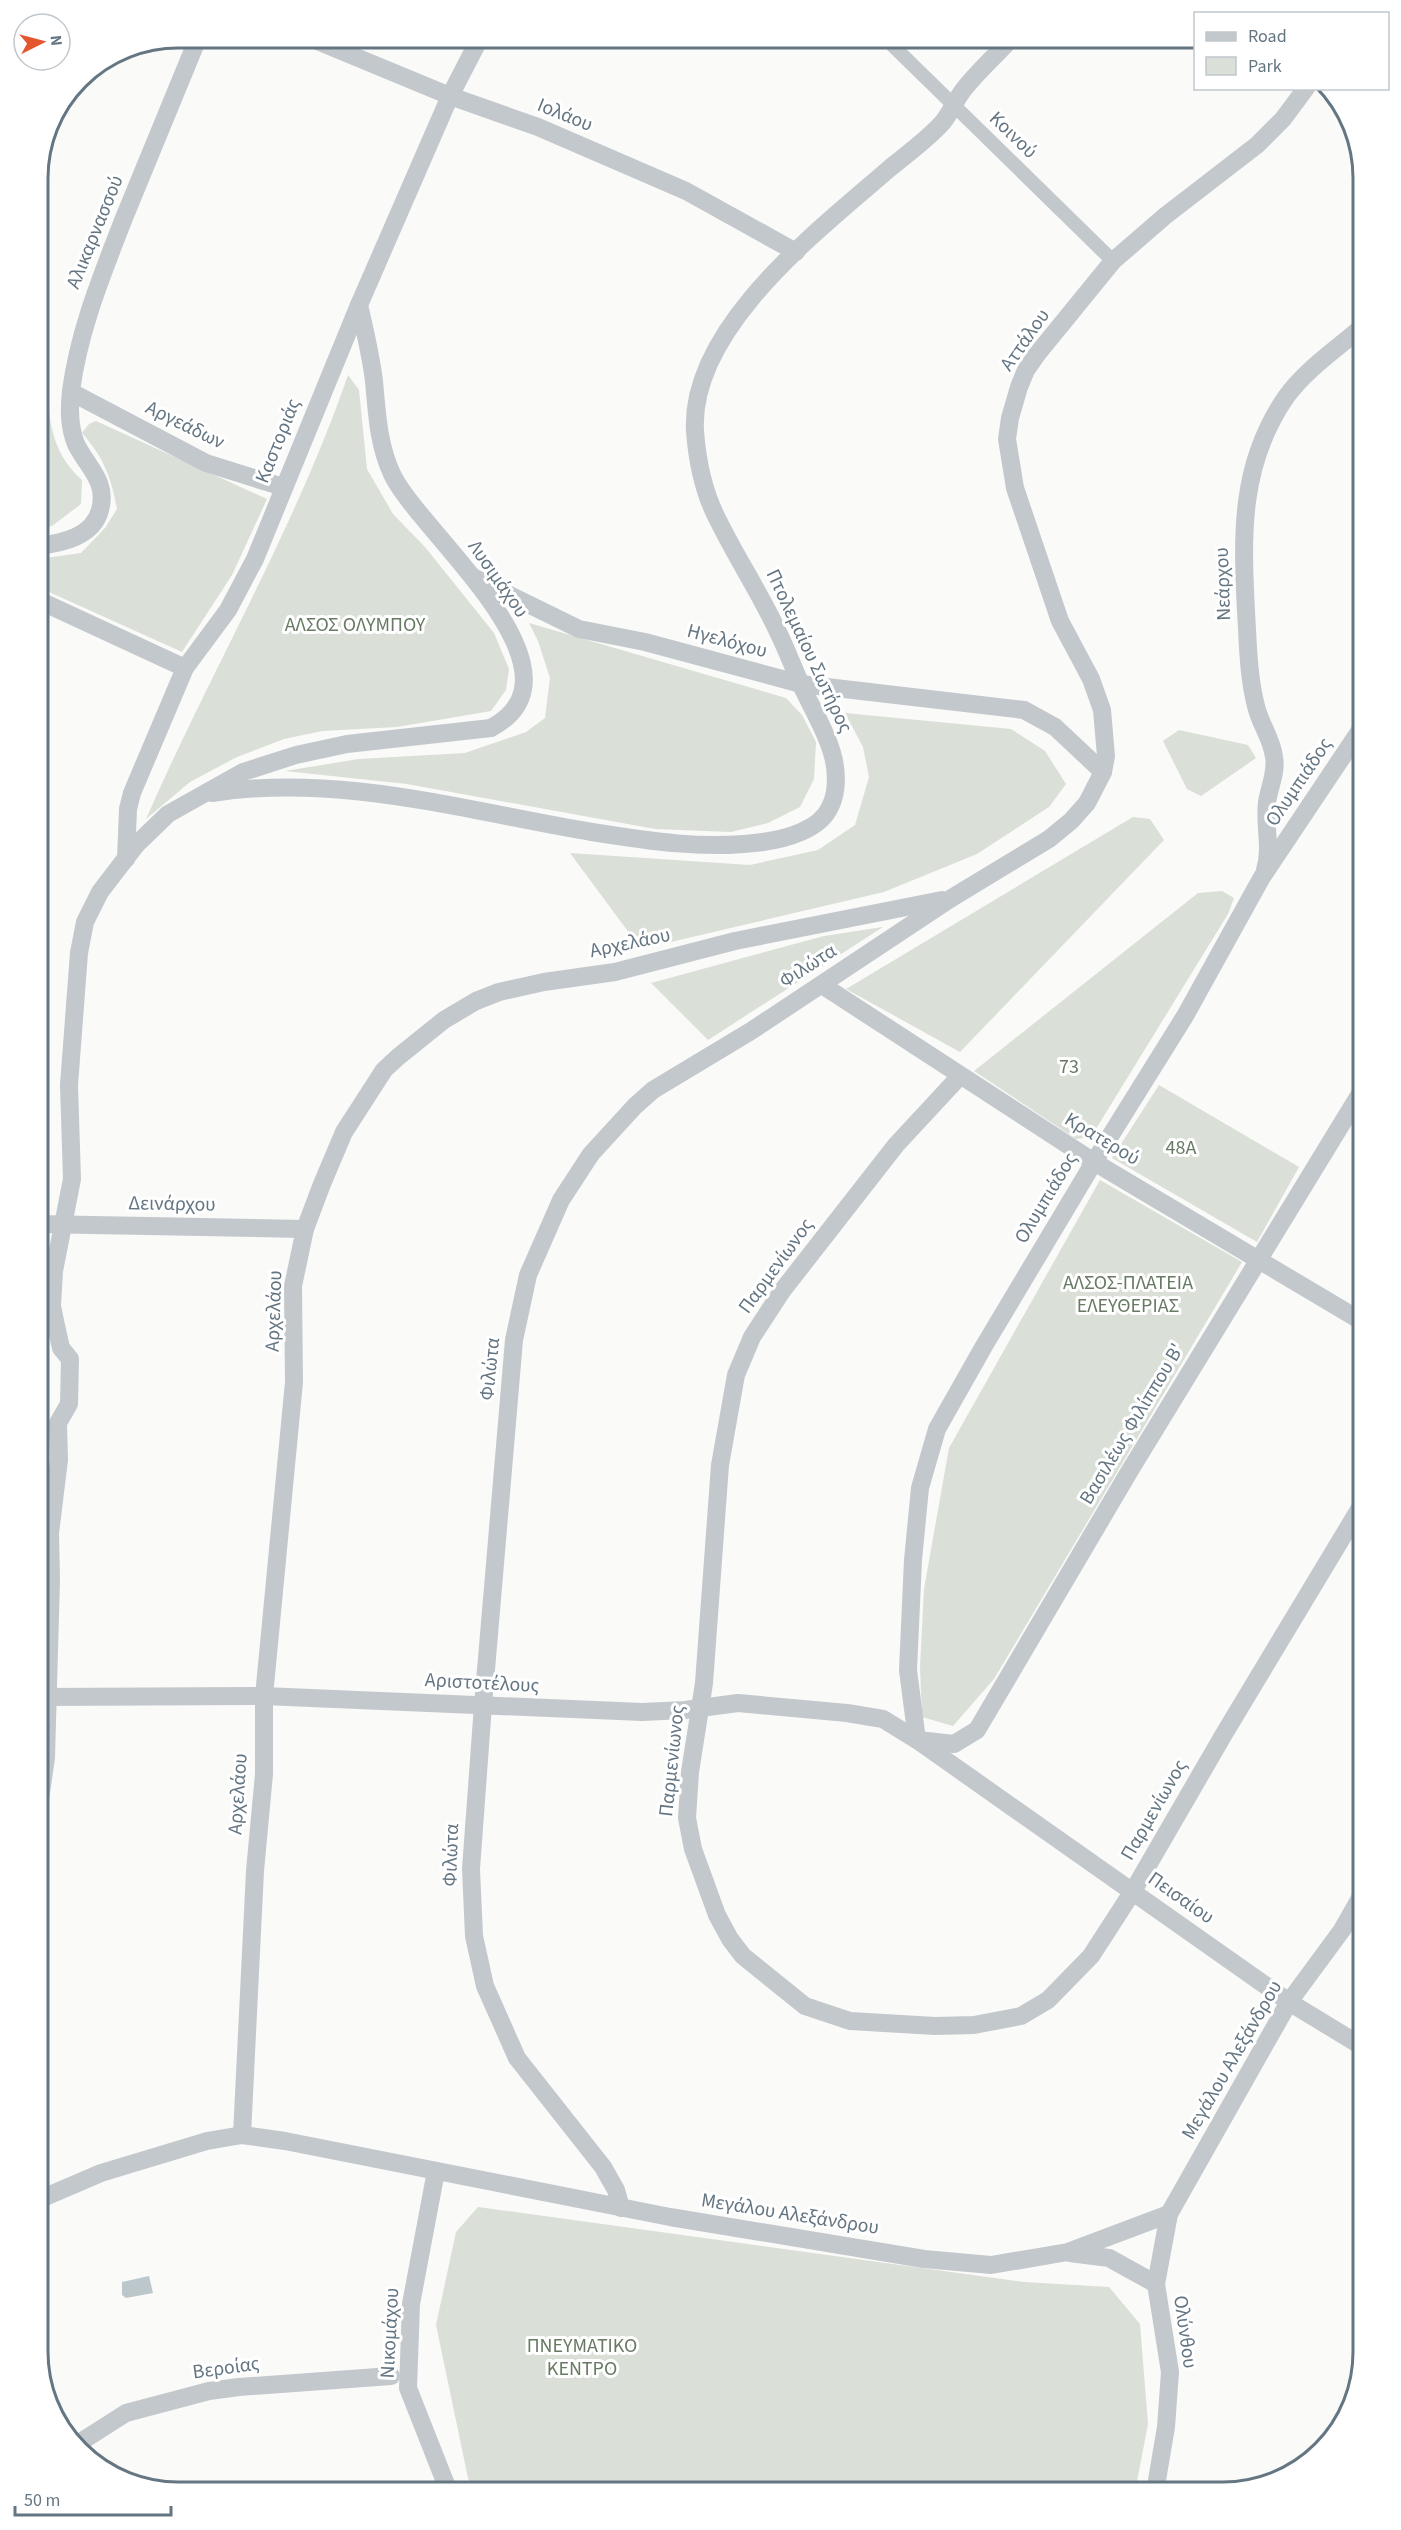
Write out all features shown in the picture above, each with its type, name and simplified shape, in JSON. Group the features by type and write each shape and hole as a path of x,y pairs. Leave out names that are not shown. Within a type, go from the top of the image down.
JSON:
{"street":[{"name":"Αλικαρνασσού","path":"48,544 65,541 82,534 94,522 101,509 102,493 99,480 79,449 70,426 71,392 78,347 90,306 194,48"},
{"name":"Ιολάου","path":"333,48 450,96 538,127 686,191 796,252"},
{"name":"Καστοριάς","path":"126,859 128,809 132,793 185,668 213,632 255,559 359,306 450,96 475,48"},
{"name":"Κοινού","path":"895,48 1113,261"},
{"name":"Πτολεμαίου Σωτήρος","path":"201,794 260,788 359,790 641,840 730,845 770,841 796,834 818,821 830,807 833,796 835,774 832,754 778,631 713,511 702,474 695,415 707,372 734,320 796,252 943,122 963,90 1003,48"},
{"name":"Αττάλου","path":"1103,772 1106,744 1100,702 1091,679 1060,621 1015,488 1007,439 1010,418 1026,370 1113,261 1185,200 1249,152 1283,119 1305,90"},
{"name":"Λυσιμάχου","path":"201,794 243,772 296,755 347,744 478,731 502,722 523,697 525,684 523,669 508,631 474,578 424,519 393,477 380,439 370,350 359,306"},
{"name":"Νεάρχου","path":"1262,877 1269,856 1266,813 1275,762 1272,746 1256,706 1249,650 1244,534 1250,482 1262,438 1288,394 1313,368 1353,335"},
{"name":"Αργεάδων","path":"71,392 206,463 283,487"},
{"name":"Ηγελόχου","path":"474,578 579,629 645,642 801,684 1024,710 1055,727 1103,772"},
{"path":"48,605 185,668"},
{"name":"Ολυμπιάδος","path":"916,1740 908,1659 915,1530 920,1488 930,1446 937,1429 1094,1162 1185,1016 1262,877 1353,742"},
{"name":"Φιλώτα","path":"621,2208 616,2190 603,2167 517,2058 485,1986 474,1936 471,1869 483,1705 514,1340 528,1275 553,1215 591,1154 653,1090 822,985 950,899 1061,830 1087,803 1103,772"},
{"path":"48,1586 51,1520 59,1460 58,1423 69,1404 70,1390 70,1359 61,1348 52,1306 54,1271 72,1179 69,1084 80,943 85,922 94,902 126,859 168,814 201,794"},
{"name":"Αρχελάου","path":"242,2135 255,1871 264,1774 264,1696 294,1382 293,1286 306,1229 333,1154 357,1110 384,1070 427,1032 477,1001 519,987 615,972 735,941 950,899"},
{"name":"Κρατερού","path":"822,985 1094,1162 1353,1315"},
{"name":"Παρμενίωνος","path":"960,1076 896,1145 782,1291 741,1358 735,1374 720,1465 707,1642 690,1772 687,1818 693,1849 708,1891 723,1928 742,1956 793,1998 813,2010 850,2021 935,2026 994,2022 1021,2016 1040,2005 1058,1991 1091,1956 1133,1891 1224,1734 1353,1521"},
{"name":"Βασιλέως Φιλίππου Β'","path":"916,1740 954,1744 976,1730 1259,1258 1353,1107"},
{"name":"Δεινάρχου","path":"48,1224 306,1229"},
{"name":"Αριστοτέλους","path":"48,1697 264,1696 642,1712 738,1703 848,1713 883,1719 916,1740"},
{"name":"Πεισαίου","path":"916,1740 1289,2002 1353,2040"},
{"name":"Μεγάλου Αλεξάνδρου","path":"48,2195 76,2182 207,2140 242,2135 285,2140 621,2208 924,2259 991,2265 1068,2253 1169,2214 1289,2002 1353,1912"},
{"name":"Νικομάχου","path":"435,2171 411,2304 408,2388 445,2482"},
{"name":"Ολύνθου","path":"1157,2482 1166,2427 1170,2372 1155,2284 1169,2214"},
{"path":"1068,2253 1108,2259 1155,2284"},
{"name":"Βεροίας","path":"83,2441 126,2413 209,2391 240,2386 390,2376"}],"green space":[{"name":"ΑΛΣΟΣ ΟΛΥΜΠΟΥ","path":"348,375 359,390 367,469 393,514 425,547 494,633 509,669 506,690 491,711 397,727 322,731 284,739 237,757 190,782 146,819 278,544 327,432"},
{"path":"48,395 52,430 60,452 82,480 81,504 52,526 48,526"},
{"path":"96,421 267,499 232,575 182,652 48,592 48,558 81,553 105,528 117,509 106,468 82,433 89,424"},
{"path":"529,623 786,698 802,715 816,742 814,779 800,807 768,823 731,832 655,829 407,784 285,771 359,759 465,753 526,732 545,718 550,678 538,641"},
{"path":"845,713 1011,729 1045,751 1066,784 1049,807 977,854 884,892 641,949 570,853 750,865 818,850 855,825 869,777 863,747"},
{"path":"1179,730 1248,745 1256,758 1201,796 1187,789 1163,741"},
{"path":"1133,817 1150,819 1164,840 960,1052 846,989"},
{"name":"73","path":"1222,891 1234,898 1228,914 1091,1137 1076,1139 974,1071 1198,893"},
{"path":"883,927 708,1040 651,983 824,936"},
{"name":"48Α","path":"1159,1085 1299,1167 1257,1242 1112,1158"},
{"name":"ΑΛΣΟΣ-ΠΛΑΤΕΙΑ ΕΛΕΥΘΕΡΙΑΣ","path":"1100,1180 1242,1262 994,1679 953,1726 922,1717 920,1667 924,1589 949,1448"},
{"name":"ΠΝΕΥΜΑΤΙΚΟ ΚΕΝΤΡΟ","path":"478,2207 1024,2282 1109,2287 1140,2324 1148,2424 1137,2482 470,2482 436,2325 456,2232"}],"shaded area":[{"path":"149,2276 153,2293 126,2298 122,2295 122,2282"}]}
